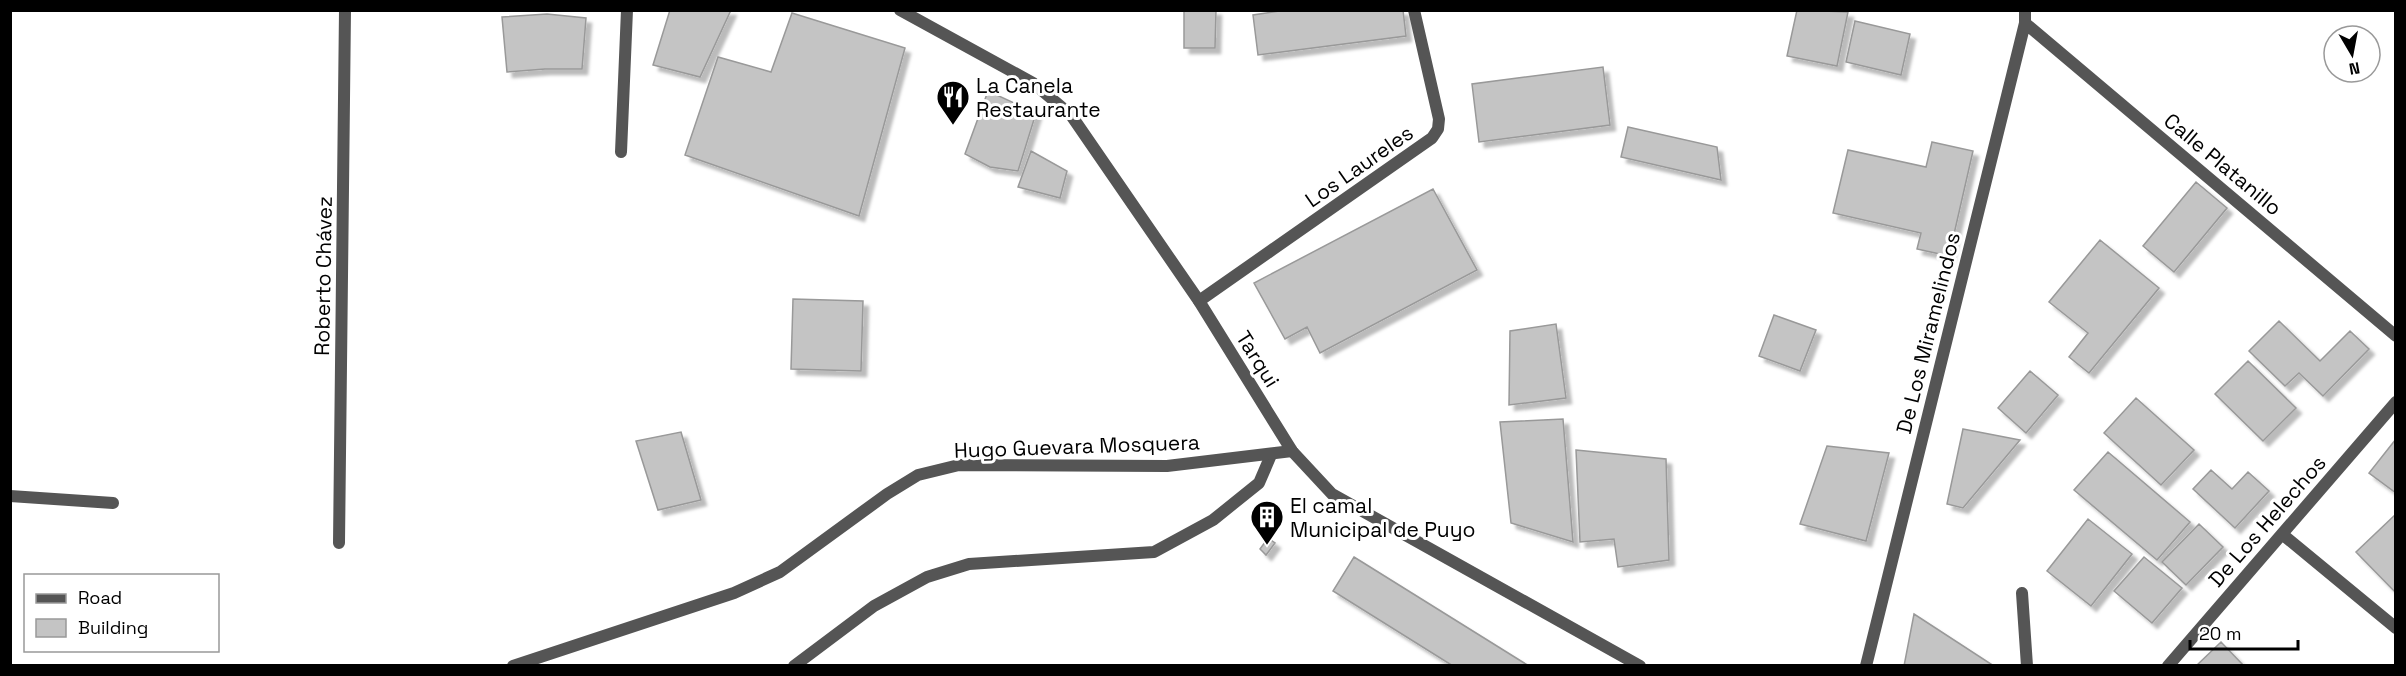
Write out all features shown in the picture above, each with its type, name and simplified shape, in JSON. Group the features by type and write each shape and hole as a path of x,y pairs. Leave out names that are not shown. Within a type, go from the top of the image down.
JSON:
{"street":[{"name":"Roberto Chávez","path":"339,543 345,10"},
{"path":"621,152 627,10"},
{"name":"Tarqui","path":"900,10 1033,83 1071,115 1199,301 1292,452 1332,494 1640,666"},
{"name":"Los Laureles","path":"1199,301 1432,138 1438,129 1439,119 1414,10"},
{"name":"Calle Platanillo","path":"2025,17 2396,336"},
{"name":"De Los Miramelindos","path":"1866,666 2025,17"},
{"name":"De Los Helechos","path":"2168,666 2396,402"},
{"name":"Hugo Guevara Mosquera","path":"513,666 734,592 780,572 887,494 918,475 959,465 1167,466 1292,452"},
{"path":"794,666 874,606 927,577 969,564 1154,552 1213,520 1259,483 1271,455"},
{"path":"10,496 113,503"},
{"path":"2282,534 2396,628"},
{"path":"2022,593 2027,666"}],"building":[{"path":"670,10 731,10 700,77 653,65"},
{"path":"1184,10 1216,10 1215,48 1184,48"},
{"path":"1286,10 1403,10 1406,36 1258,55 1253,15"},
{"path":"1797,10 1848,12 1837,66 1787,56"},
{"path":"792,13 905,48 859,216 685,155 718,57 771,72"},
{"path":"547,14 586,18 582,69 507,72 502,17"},
{"path":"1855,21 1910,34 1901,75 1846,62"},
{"path":"1603,67 1610,125 1479,142 1472,84"},
{"path":"988,91 1036,113 1018,171 990,167 965,154"},
{"path":"1628,127 1717,147 1721,180 1621,157"},
{"path":"1932,142 1973,151 1949,256 1917,249 1921,233 1833,213 1848,150 1926,167"},
{"path":"1031,151 1067,171 1060,198 1018,187"},
{"path":"2196,182 2227,208 2174,272 2143,246"},
{"path":"1433,189 1477,270 1320,353 1307,327 1285,339 1254,283"},
{"path":"2100,240 2159,288 2089,373 2069,357 2088,333 2049,302"},
{"path":"793,299 863,301 861,371 791,369"},
{"path":"1774,315 1816,330 1800,371 1759,356"},
{"path":"2279,321 2320,361 2350,331 2369,349 2323,396 2299,373 2285,386 2249,351"},
{"path":"1556,324 1566,398 1509,405 1510,331"},
{"path":"2248,361 2296,408 2263,441 2215,394"},
{"path":"2030,371 2058,395 2026,433 1998,408"},
{"path":"2136,398 2194,450 2161,485 2104,433"},
{"path":"1563,419 1573,542 1511,523 1500,422"},
{"path":"1963,429 2020,440 1963,508 1947,504"},
{"path":"681,432 701,500 658,510 636,441"},
{"path":"2396,439 2396,493 2369,473"},
{"path":"1827,446 1889,453 1866,541 1800,524"},
{"path":"1576,450 1666,459 1669,560 1618,567 1614,539 1580,542"},
{"path":"2108,452 2190,522 2157,560 2074,490"},
{"path":"2211,470 2232,489 2248,472 2269,491 2235,528 2193,489"},
{"path":"2396,514 2396,593 2356,552"},
{"path":"2088,519 2132,554 2091,606 2047,571"},
{"path":"2199,524 2223,547 2186,585 2162,562"},
{"name":"El camal Municipal de Puyo","path":"1268,538 1275,543 1266,555 1260,549"},
{"path":"1354,557 1529,666 1453,666 1333,591"},
{"path":"2144,557 2182,588 2152,623 2114,591"},
{"path":"1914,614 1994,666 1904,666"},
{"path":"2221,642 2244,666 2196,666"}],"place":[{"name":"La Canela Restaurante","path":"953,126"},
{"name":"El camal Municipal de Puyo","path":"1267,546"}]}
